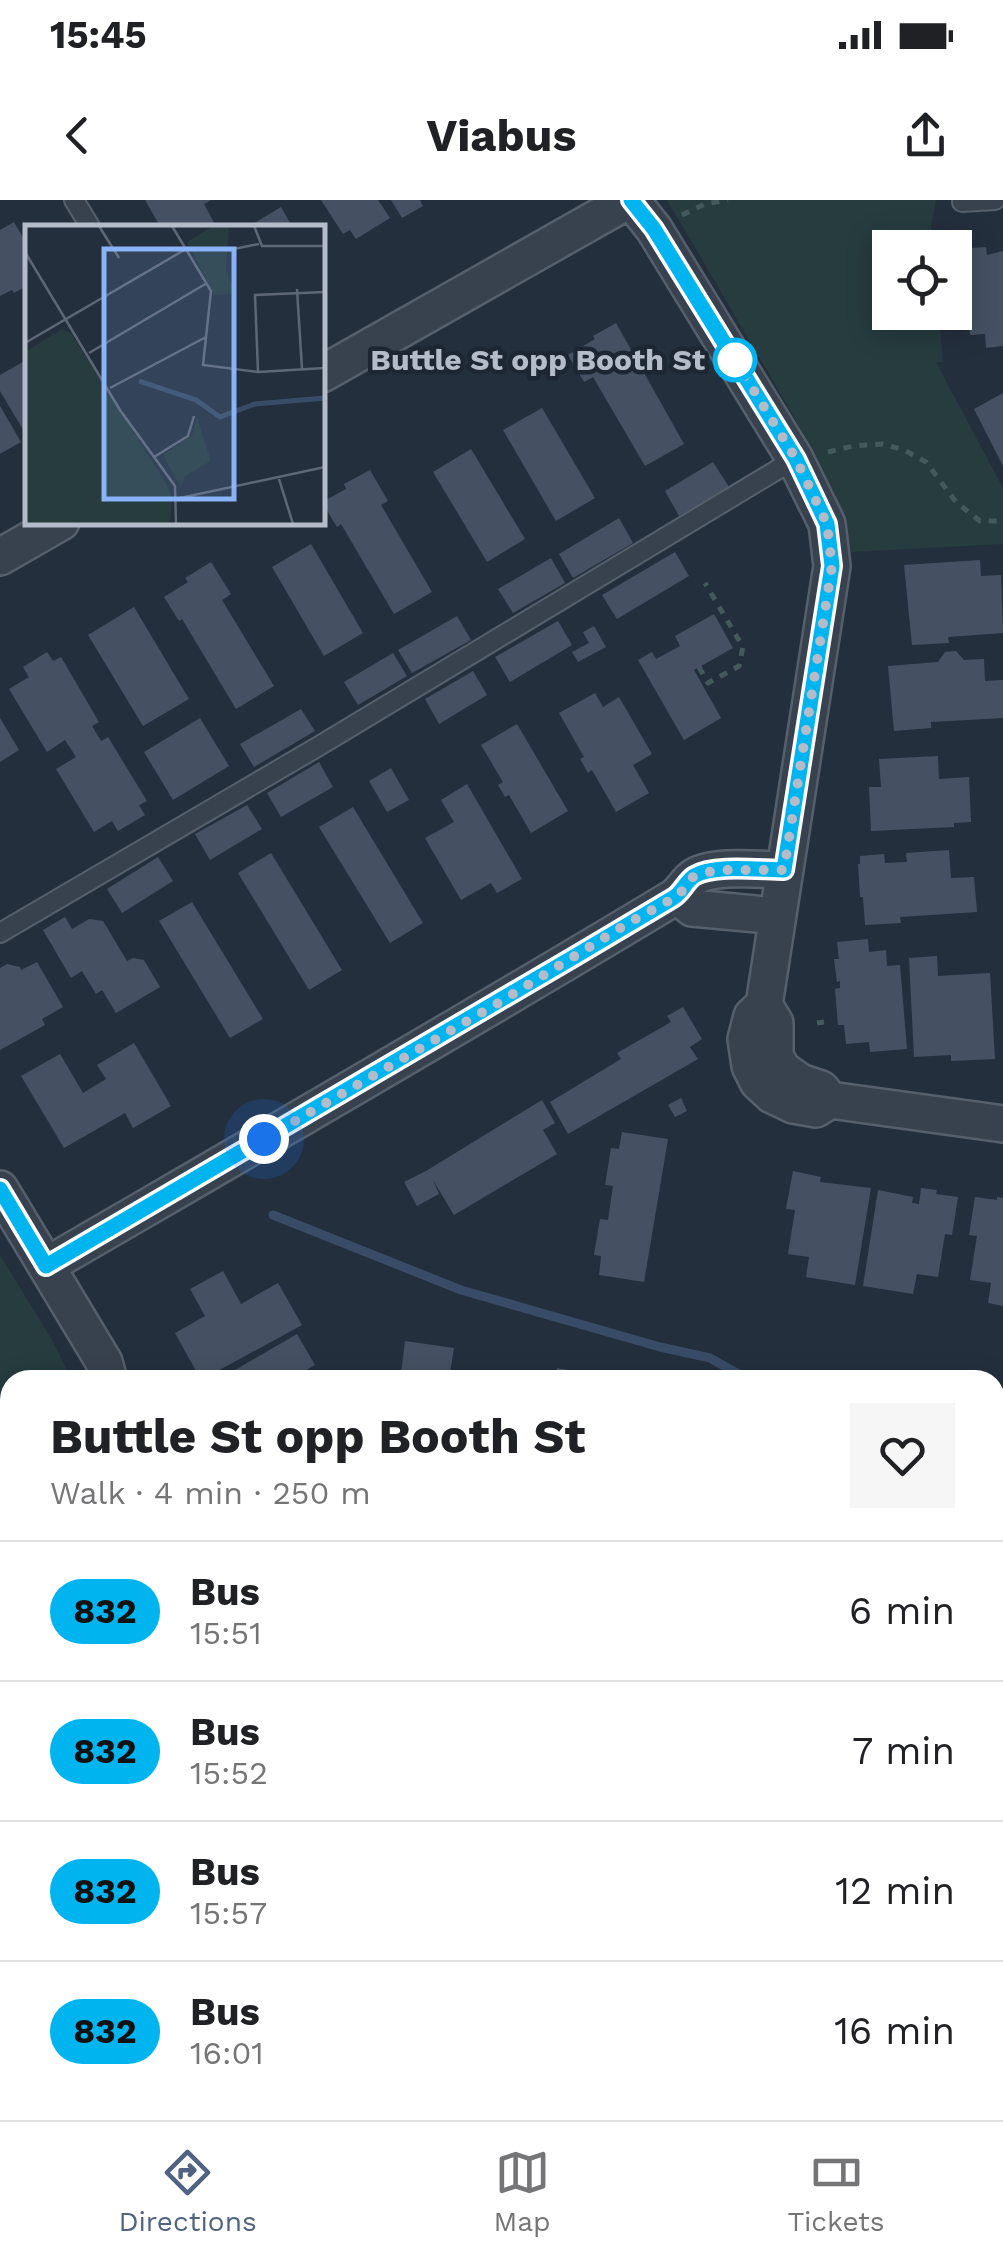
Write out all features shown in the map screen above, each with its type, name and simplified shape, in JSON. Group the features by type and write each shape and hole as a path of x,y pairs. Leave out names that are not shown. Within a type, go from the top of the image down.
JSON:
{"street":[{"path":"325,372 630,200 654,229 796,459 827,524 832,566 764,1005 775,1022 775,1056 794,1079 822,1089 830,1100 1003,1124"},
{"path":"0,557 56,525"},
{"path":"46,1266 678,896 693,877 716,870 784,870"},
{"path":"678,896 692,908 778,916"},
{"path":"0,1189 112,1370"}],"lane":[{"path":"74,200 89,225"},
{"path":"962,202 995,200"},
{"path":"0,933 796,459"}],"path":[{"path":"796,459 853,446 883,444 904,450 926,462 956,502 980,521 1003,521"},
{"path":"699,667 708,683 739,666 743,647 705,583"}],"green space":[{"path":"667,200 936,200 931,230 872,230 872,330 940,330 943,362 936,362 1003,488 1003,544 850,552 827,481"},
{"path":"0,1255 67,1370 0,1370"}],"building":[{"path":"145,200 211,200 204,204 215,225 159,225"},
{"path":"321,200 378,200 390,218 356,239 350,230 343,234"},
{"path":"391,200 420,200 423,206 402,218"},
{"path":"281,207 291,225 251,225"},
{"path":"14,222 25,241 25,287 0,296 0,230"},
{"path":"986,247 987,255 1003,251 1003,346 986,348 985,334 970,335 972,248"},
{"path":"616,323 684,444 645,466 593,377 584,382 568,355"},
{"path":"25,361 25,433 0,391 0,375"},
{"path":"1003,393 1003,466 974,409"},
{"path":"0,406 21,442 0,454"},
{"path":"542,408 595,498 556,521 503,430"},
{"path":"471,449 525,539 487,562 433,472"},
{"path":"713,462 729,487 679,516 665,491"},
{"path":"370,470 388,501 381,505 432,592 394,614 341,524 337,527 325,507 325,500 346,489 344,484"},
{"path":"619,518 633,543 573,578 559,554"},
{"path":"311,544 363,633 324,656 272,567"},
{"path":"675,552 689,576 617,619 602,595"},
{"path":"551,558 565,583 513,613 498,589"},
{"path":"980,560 981,576 1001,575 1003,633 948,637 949,643 912,645 904,565"},
{"path":"211,562 231,594 222,600 274,686 236,709 182,619 179,621 164,597"},
{"path":"134,607 189,699 143,726 88,635"},
{"path":"714,614 733,648 694,670 721,718 684,740 638,660 652,652 656,659 680,646 675,636"},
{"path":"457,616 471,640 412,673 398,650"},
{"path":"558,621 572,645 510,682 495,657"},
{"path":"594,626 606,647 578,662 572,652 589,643 583,632"},
{"path":"956,651 964,660 984,659 985,681 1003,680 1003,718 931,722 931,728 894,731 888,666 938,662 945,652"},
{"path":"47,652 53,661 61,657 99,722 92,726 101,741 108,737 147,801 139,805 145,815 118,831 112,821 94,832 56,769 76,757 65,740 47,752 9,689 29,677 23,667"},
{"path":"393,653 407,676 358,705 344,682"},
{"path":"473,671 487,695 439,724 425,699"},
{"path":"595,693 603,707 619,697 652,754 633,765 649,793 616,812 592,770 588,773 580,759 584,757 559,713"},
{"path":"301,709 315,731 254,767 240,744"},
{"path":"0,718 19,750 0,762"},
{"path":"200,718 229,766 173,800 144,752"},
{"path":"517,724 568,811 531,833 509,795 505,797 498,785 503,782 481,745"},
{"path":"938,756 939,779 969,777 971,822 954,823 954,827 871,831 869,787 881,787 879,759"},
{"path":"319,762 333,787 281,817 267,793"},
{"path":"391,768 409,800 387,812 369,781"},
{"path":"467,784 522,879 497,893 491,883 461,900 425,838 454,822 441,800"},
{"path":"247,805 262,829 210,860 195,834"},
{"path":"353,807 423,923 390,943 319,827"},
{"path":"949,850 951,878 974,877 977,912 900,917 901,923 865,925 860,856 884,854 885,863 907,862 906,853"},
{"path":"271,853 342,970 309,990 238,873"},
{"path":"158,857 173,881 122,913 107,889"},
{"path":"192,902 263,1019 230,1038 159,921"},
{"path":"65,917 72,929 89,919 103,921 127,961 144,960 160,987 116,1013 102,990 96,994 82,971 71,978 43,930"},
{"path":"868,939 869,952 886,950 887,966 900,965 907,1049 870,1052 869,1042 846,1044 844,1025 838,1025 835,989 840,988 840,981 837,982 834,959 839,959 837,942"},
{"path":"937,956 938,976 990,973 995,1059 951,1061 951,1055 914,1057 909,958"},
{"path":"37,962 63,1007 42,1019 45,1025 0,1050 0,968 7,964 21,970"},
{"path":"683,1007 702,1039 690,1047 698,1059 568,1134 550,1102 621,1059 617,1053 671,1022 667,1016"},
{"path":"134,1043 171,1106 133,1128 125,1113 64,1148 21,1076 60,1054 83,1093 106,1079 97,1065"},
{"path":"681,1098 687,1111 675,1117 668,1105"},
{"path":"542,1100 555,1123 543,1130 557,1154 454,1215 433,1180 439,1194 417,1206 404,1182"},
{"path":"622,1132 668,1139 644,1282 599,1275 601,1256 594,1255 600,1219 608,1220 613,1186 605,1185 611,1148 619,1149"},
{"path":"793,1171 821,1177 820,1182 871,1188 855,1285 806,1277 809,1257 788,1254 795,1210 786,1209"},
{"path":"921,1188 958,1197 952,1235 945,1234 938,1277 917,1274 913,1294 863,1286 878,1190 913,1197 912,1203 919,1204"},
{"path":"975,1197 1003,1198 1003,1306 988,1303 991,1283 970,1280 977,1236 969,1235"},
{"path":"223,1271 241,1304 278,1283 302,1325 219,1370 195,1370 175,1333 205,1316 190,1289"},
{"path":"297,1334 315,1365 306,1370 235,1370"},
{"path":"405,1341 454,1348 451,1370 401,1370"}],"waterway":[{"path":"273,1215 461,1290 710,1358 731,1370"}],"bus line":[{"name":"832","path":"0,1189 46,1266 678,896 693,877 716,870 784,870 832,566 827,524 796,459 654,229 631,200"}],"place":[{"name":"Buttle St opp Booth St","path":"735,360"}],"route":[{"path":"264,1139 678,896 693,877 716,870 784,870 832,566 827,524 796,459 735,360"}]}
